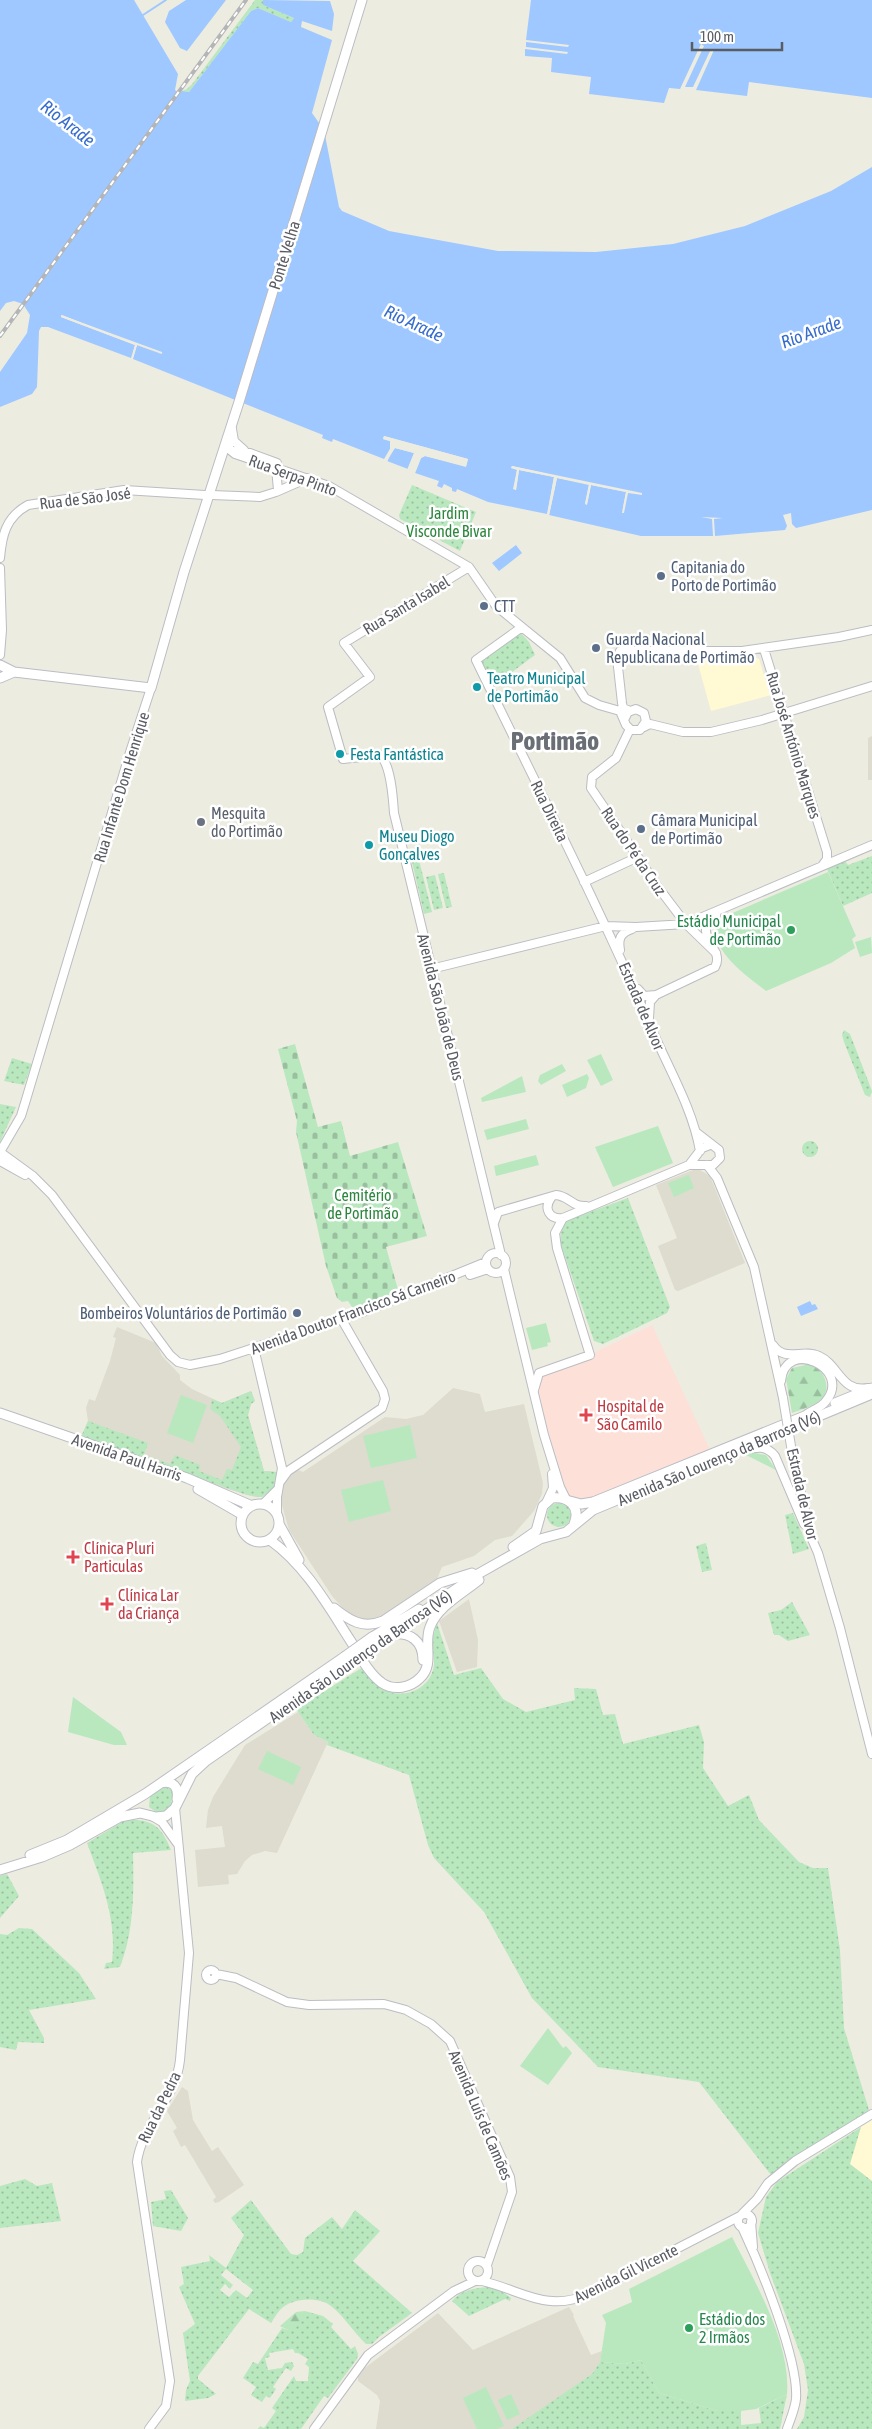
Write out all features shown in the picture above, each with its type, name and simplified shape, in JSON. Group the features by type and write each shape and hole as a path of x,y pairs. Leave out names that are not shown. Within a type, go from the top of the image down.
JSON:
{"main road":[{"name":"Ponte Velha","path":"233,419 362,0"},
{"name":"Rua Infante Dom Henrique","path":"151,688 233,419"},
{"path":"14,672 0,677 0,665 14,672 151,688"},
{"name":"Avenida São Lourenço da Barrosa (V6)","path":"176,1806 192,1774 206,1762 373,1641 536,1532 541,1514 547,1502 552,1498 581,1504 593,1502 872,1388"},
{"name":"Avenida São Lourenço da Barrosa (V6)","path":"373,1641 392,1634 510,1555 549,1534 562,1533 571,1528 579,1519 593,1510 872,1394"},
{"name":"Avenida Paul Harris","path":"0,1413 187,1478 252,1506"},
{"name":"Avenida Paul Harris","path":"0,1419 194,1487 243,1515"},
{"path":"568,1500 576,1510 576,1516 571,1528"},
{"path":"279,1524 276,1534 270,1540 260,1542 248,1538 242,1527 243,1515 252,1506 263,1504 273,1508 277,1514 279,1524 298,1559 379,1674 391,1682 410,1680 420,1671 423,1663 421,1647 407,1634 392,1634"},
{"path":"541,1514 543,1523 548,1529 562,1533"},
{"path":"270,1540 287,1552 302,1570 377,1679 390,1687 406,1686 419,1680 428,1663 428,1634 433,1620 510,1555"},
{"path":"334,1608 353,1622 375,1624 383,1621 440,1584 472,1573"},
{"name":"Avenida São Lourenço da Barrosa (V6)","path":"0,1864 67,1840 145,1794 345,1661"},
{"path":"0,1870 42,1857 70,1845 120,1817 130,1814 166,1816 176,1806 176,1786 170,1782 160,1783"},
{"path":"145,1794 142,1806 150,1815"}],"street":[{"path":"233,419 231,432 234,441 246,455"},
{"path":"228,438 232,451"},
{"path":"218,466 225,455 232,451 246,455"},
{"name":"Rua Serpa Pinto","path":"246,455 276,468 291,469 340,491 469,567 496,606 560,658 585,698 599,705 620,711 625,718"},
{"name":"Rua Serpa Pinto","path":"246,455 336,485 377,509 395,525"},
{"path":"275,492 276,468 291,469 297,480 290,485"},
{"name":"Rua de São José","path":"0,558 5,528 18,511 28,505 124,490 243,498 275,492 310,478"},
{"name":"Rua Santa Isabel","path":"383,758 343,759 328,707 370,677 344,643 469,567"},
{"path":"0,568 0,650"},
{"name":"Rua Direita","path":"522,627 476,660 584,882"},
{"path":"630,711 623,708 622,704 617,658 620,651 724,652 764,649 872,630"},
{"name":"Rua José António Marques","path":"764,649 824,841 827,859 822,866"},
{"path":"644,727 646,721 644,713 636,709 630,711 625,718 630,729 638,730 644,727 650,724 683,732 711,732 783,713 872,686"},
{"name":"Rua Infante Dom Henrique","path":"0,1152 16,1125 25,1103 151,688"},
{"name":"Rua do Pé da Cruz","path":"630,729 616,758 592,777 590,783 594,792 638,857 686,924 716,953"},
{"name":"Avenida São João de Deus","path":"383,758 395,800 394,813 495,1230 497,1254"},
{"name":"Rua José António Marques","path":"824,841 835,855 845,857"},
{"path":"431,968 606,926 636,927 686,924 729,908 872,845"},
{"path":"584,882 638,857"},
{"name":"Estrada de Alvor","path":"584,882 630,976 696,1131"},
{"path":"630,976 644,996 656,995 706,973 717,963 716,953 707,937 707,922 729,908"},
{"path":"622,959 618,940 627,930 636,927"},
{"path":"653,1032 648,1011 650,1002 656,995"},
{"path":"696,1131 710,1145 719,1150 717,1178"},
{"path":"696,1131 700,1153 706,1165 717,1178"},
{"path":"689,1165 704,1146 710,1145"},
{"name":"Avenida Doutor Francisco Sá Carneiro","path":"0,1152 28,1172 45,1188 98,1255 170,1356 178,1362 190,1365 254,1350 343,1321 487,1266"},
{"name":"Avenida Doutor Francisco Sá Carneiro","path":"0,1161 45,1188"},
{"path":"528,1367 531,1373 541,1372 590,1355 556,1248 556,1233 560,1220 689,1165 713,1165 718,1161"},
{"name":"Estrada de Alvor","path":"717,1178 754,1267 781,1385 793,1458 811,1537 818,1553 840,1628 872,1754"},
{"path":"489,1204 493,1210 498,1212 560,1195 578,1206 595,1204"},
{"path":"551,1198 547,1205 549,1213 555,1218 564,1218"},
{"path":"564,1218 570,1208 569,1201"},
{"path":"495,1230 494,1218 498,1212"},
{"path":"502,1271 493,1272 487,1266 489,1256 497,1254 506,1262 502,1271 510,1290 533,1394 560,1487 568,1500"},
{"path":"263,1504 288,1471 379,1411 384,1403 383,1391 343,1321"},
{"path":"772,1343 779,1352 785,1355 808,1353 821,1356 830,1363 847,1385 852,1388 872,1388"},
{"path":"254,1350 281,1461 277,1514"},
{"path":"525,1355 536,1371 541,1372"},
{"path":"781,1385 784,1369 793,1362 812,1360 823,1366 829,1374 832,1391 826,1402 798,1418"},
{"path":"533,1394 541,1372"},
{"path":"544,1435 553,1479 551,1495 547,1502"},
{"path":"732,1453 762,1447 771,1451 811,1537"},
{"path":"281,1461 288,1468 297,1465"},
{"name":"Rua da Pedra","path":"149,2429 166,2406 170,2381 137,2162 139,2148 145,2132 168,2096 179,2069 182,2026 189,1975 188,1930 177,1844 176,1806"},
{"path":"150,1815 162,1822 177,1844"},
{"name":"Avenida Luís de Camões","path":"189,1975 206,1976 209,1970 213,1971 215,1976 236,1978 278,1999 298,2004 384,2004 406,2010 431,2024 450,2042 469,2081 510,2177 512,2192 506,2216 487,2265"},
{"path":"719,2228 748,2227 757,2199 768,2183 795,2161 872,2114"},
{"name":"Avenida Gil Vicente","path":"481,2279 543,2301 560,2303 574,2300 719,2228 741,2215 757,2199"},
{"path":"753,2251 751,2221 747,2214 741,2215 738,2220 753,2251 795,2372 796,2400 787,2429"},
{"path":"454,2291 468,2272 470,2266 478,2261 494,2244"},
{"path":"314,2429 368,2356 454,2291 481,2279 487,2265 478,2261"},
{"path":"468,2272 481,2279"}],"shaded area":[{"path":"754,657 759,659 769,692 775,694 711,711 698,664 700,660"},
{"path":"872,736 872,780 868,780 868,738"},
{"path":"693,1170 700,1170 710,1176 745,1263 678,1291 675,1290 658,1246 677,1238 656,1185"},
{"name":"Hospital de São Camilo","path":"652,1325 711,1452 581,1504 562,1494 535,1383 539,1373 570,1364"},
{"path":"117,1327 156,1343 162,1356 180,1375 180,1380 192,1389 222,1403 251,1391 255,1401 251,1404 248,1415 264,1471 271,1471 262,1497 255,1497 224,1488 81,1437 88,1421 86,1408 89,1399 95,1401 110,1361 116,1338 113,1337"},
{"path":"453,1388 480,1394 485,1412 524,1404 543,1483 542,1494 534,1511 512,1536 495,1540 474,1556 442,1567 437,1579 381,1618 374,1620 357,1618 347,1613 332,1596 289,1530 280,1498 284,1482 296,1469 303,1472 385,1417 406,1419 423,1415"},
{"path":"469,1599 478,1640 477,1667 457,1672 439,1621"},
{"path":"298,1712 314,1735 328,1742 277,1853 265,1851 252,1855 245,1861 237,1874 228,1875 229,1884 198,1887 195,1850 225,1847 222,1826 206,1828 208,1810 213,1797 245,1745"},
{"path":"182,2087 188,2091 193,2120 212,2151 218,2147 244,2185 219,2202 215,2203 213,2200 216,2197 185,2145 181,2147 173,2131 177,2128 167,2111"},
{"path":"872,2120 872,2181 849,2164 861,2127"},
{"path":"569,2307 591,2355 602,2351 600,2362 592,2374 533,2416 512,2429 376,2429 380,2401 377,2395 358,2381 358,2373 438,2313 473,2350"}],"green space":[{"path":"255,0 263,0 263,5 294,18 291,22 258,8 251,11 189,92 182,91 193,83"},
{"name":"Jardim Visconde Bivar","path":"412,485 476,512 460,551 400,519 399,515"},
{"path":"520,632 529,642 535,655 492,687 479,661"},
{"path":"872,856 872,893 843,906 827,869 845,861 848,865"},
{"path":"419,860 432,912 424,914 412,862"},
{"path":"828,872 856,936 852,939 855,948 831,963 766,991 740,970 725,954 719,944 715,923 721,918"},
{"path":"444,873 452,907 446,908 438,874"},
{"path":"435,875 443,908 434,910 426,877"},
{"path":"871,937 872,953 860,957 855,942"},
{"path":"844,1030 850,1034 872,1091 870,1097 865,1095 844,1042 842,1035"},
{"name":"Cemitério de Portimão","path":"295,1044 318,1127 341,1121 350,1156 398,1142 427,1236 386,1247 399,1293 354,1310 348,1301 342,1302 337,1298 326,1266 296,1132 297,1121 278,1049"},
{"path":"601,1054 613,1080 601,1086 587,1060"},
{"path":"12,1058 32,1064 24,1085 4,1081"},
{"path":"562,1064 566,1071 541,1085 538,1081 540,1075"},
{"path":"587,1074 589,1078 586,1088 567,1097 562,1085"},
{"path":"522,1076 526,1092 482,1102 481,1098"},
{"path":"0,1104 16,1107 0,1142"},
{"path":"526,1119 529,1129 487,1140 484,1130"},
{"path":"658,1126 673,1163 613,1187 595,1147"},
{"path":"810,1141 816,1143 818,1149 816,1155 810,1157 804,1155 802,1149 804,1143"},
{"path":"536,1155 539,1165 496,1176 494,1166"},
{"path":"689,1175 694,1188 674,1197 668,1183"},
{"path":"628,1198 670,1307 667,1313 603,1344 594,1341 561,1245 561,1233 565,1221"},
{"path":"546,1323 551,1342 547,1343 548,1346 532,1350 526,1328"},
{"path":"810,1364 820,1371 826,1381 826,1393 815,1404 792,1413 786,1379 792,1368"},
{"path":"251,1391 255,1401 251,1404 248,1415 264,1471 278,1472 274,1488 262,1497 247,1495 81,1437 88,1421 148,1443 144,1455 170,1464 175,1455 200,1465 199,1471 222,1480 227,1469 232,1470 241,1447 220,1416 210,1409 212,1399 222,1403"},
{"path":"181,1395 207,1405 193,1443 167,1433"},
{"path":"410,1425 417,1458 371,1468 363,1436"},
{"path":"750,1452 766,1455 776,1470 744,1454"},
{"path":"383,1480 391,1511 349,1522 341,1490"},
{"path":"559,1503 567,1507 571,1515 567,1523 559,1527 551,1523 547,1515 551,1507"},
{"path":"793,1513 809,1549 793,1554 785,1515"},
{"path":"706,1543 712,1570 702,1572 696,1546"},
{"path":"792,1602 810,1635 788,1641 779,1635 774,1635 768,1613 781,1610"},
{"path":"437,1623 454,1675 481,1668 503,1699 526,1712 575,1700 574,1688 596,1689 603,1715 615,1714 623,1744 699,1725 704,1742 703,1768 728,1806 749,1795 759,1820 799,1862 813,1868 828,1868 840,1950 844,2028 869,2110 771,2175 699,2082 598,2067 532,1998 484,1912 434,1858 428,1845 409,1775 327,1745 328,1742 314,1735 296,1709 363,1667 375,1683 387,1691 402,1694 417,1690 428,1680 432,1673 434,1662 432,1643"},
{"path":"73,1697 121,1732 127,1745 114,1745 68,1732"},
{"path":"267,1751 301,1767 293,1785 258,1769"},
{"path":"165,1787 173,1790 171,1806 166,1812 156,1812 149,1807 150,1796"},
{"path":"141,1820 153,1824 165,1837 171,1850 133,1853 131,1925 125,1953 120,1967 104,1969 106,1963 112,1962 113,1946 110,1916 107,1901 87,1843 122,1822"},
{"path":"7,1874 19,1896 0,1918 0,1876"},
{"path":"19,1928 32,1929 79,1973 96,1999 29,2010 44,2038 44,2043 18,2042 16,2050 0,2047 0,1934 7,1935"},
{"path":"548,2028 563,2048 566,2046 572,2053 548,2085 520,2066"},
{"path":"861,2127 850,2164 872,2181 872,2429 797,2429 804,2417 808,2390 804,2364 770,2273 758,2233 766,2197 777,2182"},
{"path":"25,2179 37,2186 52,2183 61,2221 0,2228 0,2186"},
{"path":"171,2190 188,2218 181,2231 153,2226 151,2202 166,2199 164,2191"},
{"path":"251,2200 291,2254 297,2255 303,2252 305,2238 332,2217 342,2229 355,2210 380,2231 353,2261 412,2313 372,2344 366,2344 336,2310 326,2303 305,2300 291,2303 277,2313 271,2323 249,2309 198,2376 198,2379 216,2394 208,2398 185,2401 186,2390 190,2381 183,2333 195,2324 179,2287 184,2284 181,2267 210,2261 209,2255 226,2268 244,2235 231,2218","holes":["226,2269 253,2290 247,2298 236,2290 229,2297 220,2290 225,2284 230,2289 233,2285 221,2275"]},
{"name":"Estádio dos 2 Irmãos","path":"732,2237 770,2313 783,2354 787,2374 787,2394 756,2409 718,2411 659,2393 641,2360 625,2364 600,2362 606,2323 602,2315 632,2302 629,2289"},
{"path":"488,2287 501,2291 511,2298 510,2301 505,2299 469,2316 452,2301 464,2292"},
{"path":"305,2311 323,2316 333,2324 331,2327 351,2349 355,2346 358,2354 357,2359 328,2398 324,2396 301,2429 258,2429 260,2426 264,2428 276,2411 272,2408 294,2376 296,2381 308,2381 309,2367 305,2364 308,2359 295,2353 293,2349 269,2353 270,2357 265,2358 268,2370 282,2368 285,2363 292,2362 294,2366 291,2371 286,2368 273,2387 276,2389 270,2398 266,2396 262,2402 251,2395 256,2387 243,2378 253,2362 258,2364 282,2328 288,2330"},
{"path":"305,2311 295,2327 288,2330 280,2326 296,2312"},
{"path":"641,2360 659,2393 718,2411 741,2411 741,2425 761,2423 759,2408 787,2394 780,2429 512,2429 592,2374 600,2362 625,2364"},
{"path":"486,2387 504,2426 497,2429 477,2429 463,2398"},
{"path":"511,2394 520,2414 507,2420 498,2400"}],"water":[{"name":"Rio Arade","path":"0,0 134,0 178,74 175,90 179,93 182,91 189,92 251,11 258,8 291,22 294,18 263,5 263,0 330,1 334,14 332,31 302,21 301,27 332,40 312,113 324,130 339,207 342,211 389,231 498,251 596,252 673,244 745,226 831,191 872,167 872,510 796,528 792,524 791,513 783,515 787,526 785,530 715,536 714,519 723,518 701,517 712,519 713,536 641,536 549,515 557,478 589,485 585,504 587,504 591,485 626,492 622,513 628,492 512,466 511,468 517,469 514,489 516,490 519,470 554,477 547,514 488,502 457,489 456,492 452,491 452,488 444,484 442,488 437,486 439,481 415,473 421,458 425,456 466,466 468,459 384,436 383,439 390,441 390,449 384,459 333,439 332,442 322,438 323,435 133,359 137,345 161,354 62,315 61,317 135,345 131,358 48,327 41,327 39,331 37,387 32,394 0,407 0,372 27,333 30,315 23,304 14,301 6,303 0,311"},
{"path":"186,0 226,0 187,51 180,48 165,22 169,11"},
{"path":"531,0 872,0 872,98 749,82 747,96 696,90 714,50 711,49 693,87 685,87 704,46 701,44 680,89 669,88 664,103 589,94 591,77 551,72 552,58 525,56 525,49 567,54 568,52 526,47 526,42 568,47 569,45 526,40"},
{"path":"395,448 414,453 408,469 387,461"},
{"path":"516,545 522,553 499,571 492,563"},
{"path":"810,1301 818,1309 801,1316 797,1307"}],"pier":[{"path":"61,315 162,352 162,354 137,345 131,361 135,345 61,317"},
{"path":"384,436 468,459 466,467 425,456 421,458 415,473 413,473 419,457 424,453 464,463 465,461 392,442 392,447 396,445 416,452 409,471 407,470 414,453 395,448 392,450 387,462 384,461 390,449 390,441 383,439"},
{"path":"512,466 642,493 642,495 628,493 624,513 622,513 626,492 591,485 587,505 585,504 589,484 557,478 549,516 547,516 554,477 519,470 516,490 513,489 517,470 511,468"}],"waterway":[{"path":"143,15 166,0"}],"railway":[{"path":"0,336 246,0"}],"place":[{"name":"Capitania do Porto de Portimão","path":"661,576"},
{"name":"CTT","path":"484,606"},
{"name":"Guarda Nacional Republicana de Portimão","path":"596,648"},
{"name":"Teatro Municipal de Portimão","path":"477,687"},
{"name":"Festa Fantástica","path":"340,754"},
{"name":"Mesquita do Portimão","path":"201,822"},
{"name":"Câmara Municipal de Portimão","path":"641,829"},
{"name":"Museu Diogo Gonçalves","path":"369,845"},
{"name":"Estádio Municipal de Portimão","path":"791,930"},
{"name":"Bombeiros Voluntários de Portimão","path":"297,1313"},
{"name":"Hospital de São Camilo","path":"586,1415"},
{"name":"Clínica Pluri Particulas","path":"73,1557"},
{"name":"Clínica Lar da Criança","path":"107,1604"},
{"name":"Estádio dos 2 Irmãos","path":"689,2328"}],"district":[{"name":"Portimão","path":"555,741"}]}
